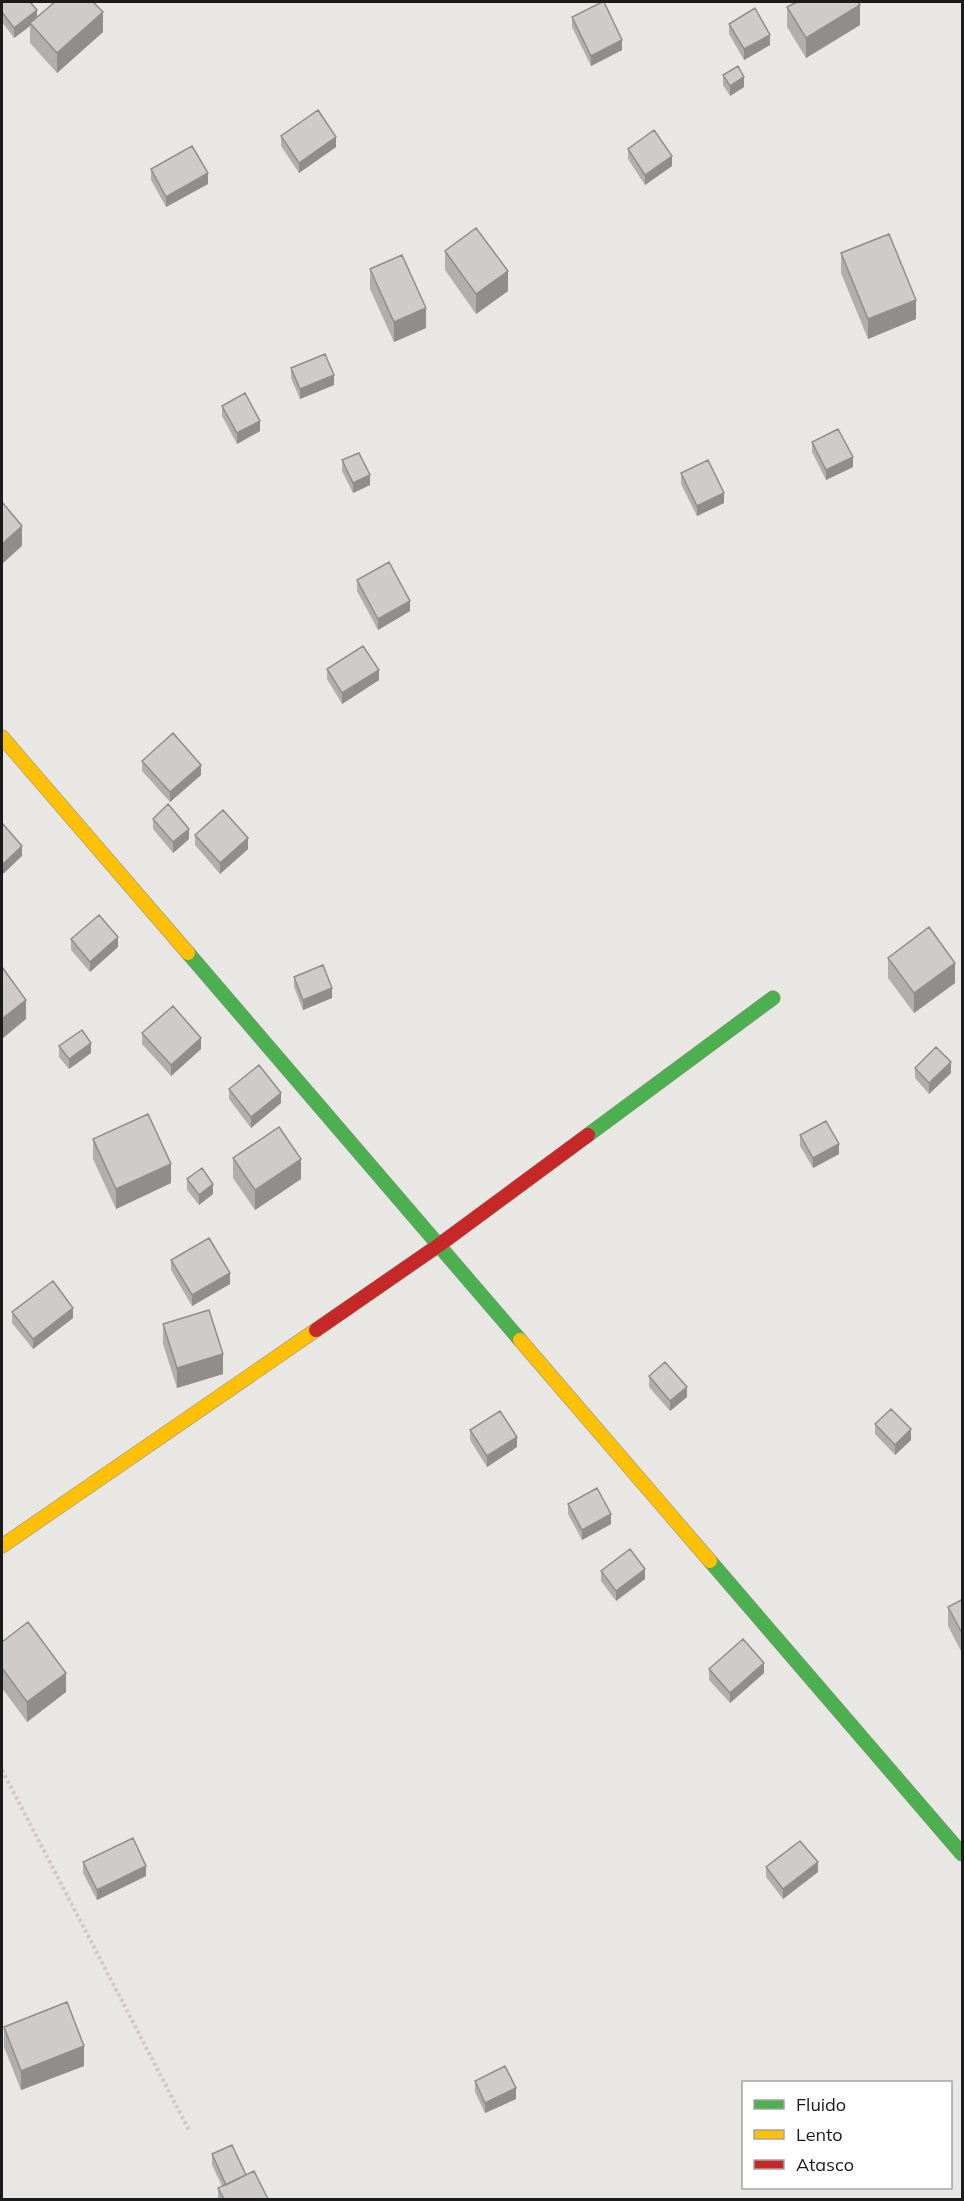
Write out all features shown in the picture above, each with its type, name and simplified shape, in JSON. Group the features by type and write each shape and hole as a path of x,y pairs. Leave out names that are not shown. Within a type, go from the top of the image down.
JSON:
{"street":[{"path":"2,737 963,1854"},
{"path":"2,1546 439,1245 772,998"}],"path":[{"path":"2,1770 190,2132"}],"building":[{"path":"2,2 30,2 37,10 14,28 2,12"},
{"path":"55,2 93,2 103,12 57,53 30,23"},
{"path":"602,2 622,40 591,56 572,17"},
{"path":"797,2 858,2 860,5 806,38 787,7"},
{"path":"755,8 770,35 744,49 729,24"},
{"path":"738,66 744,77 730,86 723,75"},
{"path":"318,110 336,137 299,163 281,136"},
{"path":"654,130 672,156 645,175 628,149"},
{"path":"192,146 208,173 166,197 151,169"},
{"path":"476,228 508,271 476,294 445,251"},
{"path":"889,234 916,300 868,319 841,253"},
{"path":"402,255 426,308 394,322 370,269"},
{"path":"325,354 334,375 300,389 291,368"},
{"path":"245,393 260,421 237,433 222,406"},
{"path":"838,429 853,457 826,470 812,442"},
{"path":"359,453 370,475 353,483 342,460"},
{"path":"708,460 724,493 697,506 681,473"},
{"path":"2,502 22,526 2,544"},
{"path":"389,562 410,601 378,619 357,580"},
{"path":"363,646 379,670 342,693 327,669"},
{"path":"173,733 201,765 170,792 142,761"},
{"path":"168,804 189,829 173,842 153,819"},
{"path":"223,810 248,838 220,863 195,835"},
{"path":"2,823 22,846 2,865"},
{"path":"99,915 118,937 90,962 71,939"},
{"path":"929,927 955,963 914,993 888,958"},
{"path":"323,965 332,988 303,1000 294,977"},
{"path":"2,967 26,1000 2,1019"},
{"path":"173,1006 201,1038 171,1065 142,1033"},
{"path":"82,1030 91,1043 69,1059 59,1046"},
{"path":"936,1047 951,1062 929,1083 915,1068"},
{"path":"259,1065 281,1093 251,1117 229,1089"},
{"path":"148,1114 171,1164 116,1189 93,1139"},
{"path":"826,1121 839,1144 813,1158 800,1135"},
{"path":"279,1127 301,1159 255,1190 233,1158"},
{"path":"202,1168 213,1184 199,1195 187,1179"},
{"path":"209,1238 230,1273 192,1295 171,1260"},
{"path":"53,1281 73,1308 33,1339 12,1312"},
{"path":"209,1310 223,1354 177,1368 163,1324"},
{"path":"665,1362 687,1387 670,1401 649,1376"},
{"path":"891,1409 911,1429 895,1445 875,1424"},
{"path":"500,1411 517,1437 487,1456 470,1430"},
{"path":"597,1488 611,1514 582,1530 568,1504"},
{"path":"630,1549 645,1569 616,1591 601,1571"},
{"path":"963,1599 963,1635 948,1607"},
{"path":"28,1622 66,1673 27,1702 2,1668 2,1642"},
{"path":"743,1639 764,1663 730,1693 709,1669"},
{"path":"133,1838 146,1866 97,1890 83,1862"},
{"path":"800,1841 818,1862 783,1889 766,1867"},
{"path":"67,2002 84,2046 21,2071 4,2027"},
{"path":"505,2066 516,2088 485,2103 475,2081"},
{"path":"232,2145 246,2175 226,2185 212,2154"},
{"path":"254,2171 268,2199 224,2199 218,2188"}],"traffic: fast":[{"path":"188,953 520,1340"},
{"path":"588,1135 773,998"},
{"path":"710,1561 962,1854"}],"traffic: slow":[{"path":"2,737 188,953"},
{"path":"2,1546 316,1330"},
{"path":"520,1340 710,1561"}],"traffic: jam":[{"path":"316,1330 439,1245 588,1135"}]}
